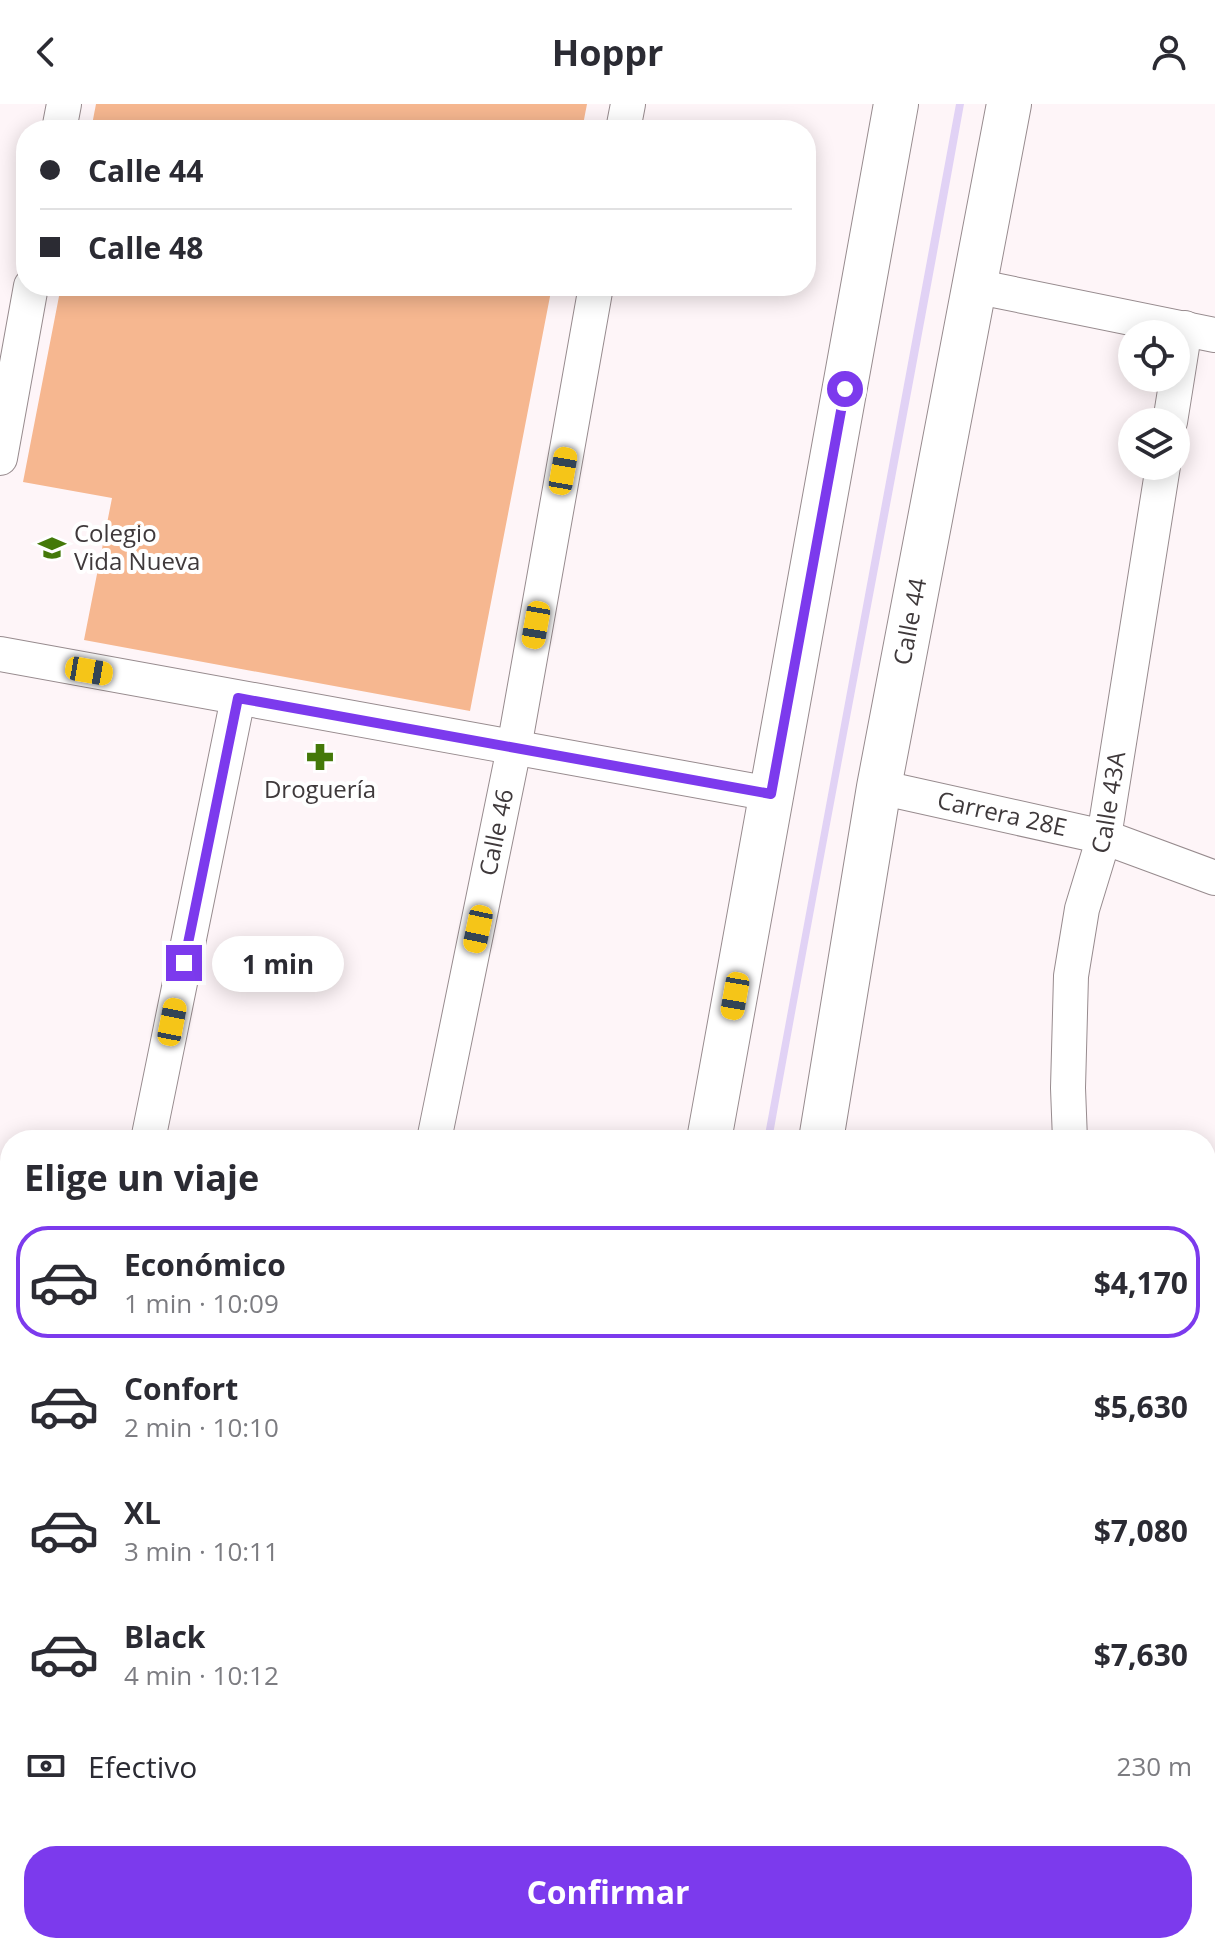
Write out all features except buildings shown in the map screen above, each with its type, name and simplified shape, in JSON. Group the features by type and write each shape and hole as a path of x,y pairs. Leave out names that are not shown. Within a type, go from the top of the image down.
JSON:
{"main road":[{"path":"711,1130 896,104"},
{"name":"Calle 44","path":"823,1130 879,787 1009,104"}],"street":[{"path":"974,286 1200,332 1175,408"},
{"path":"0,458 29,296"},
{"name":"Calle 46","path":"436,1130 514,748 594,296"},
{"name":"Calle 43A","path":"1070,1130 1071,976 1082,909 1104,837 1161,480"},
{"path":"0,654 771,794"},
{"path":"150,1130 238,698"},
{"name":"Carrera 28E","path":"879,787 1104,837 1213,874"}],"shaded area":[{"path":"96,104 587,104 584,120 93,120"},
{"path":"956,104 964,104 774,1130 766,1130"},
{"path":"59,296 550,296 470,711 84,640 112,498 23,482"}],"place":[{"name":"Colegio Vida Nueva","path":"52,548"},
{"name":"Droguería","path":"320,757"}],"route":[{"path":"184,963 238,698 771,794 845,389"}]}
